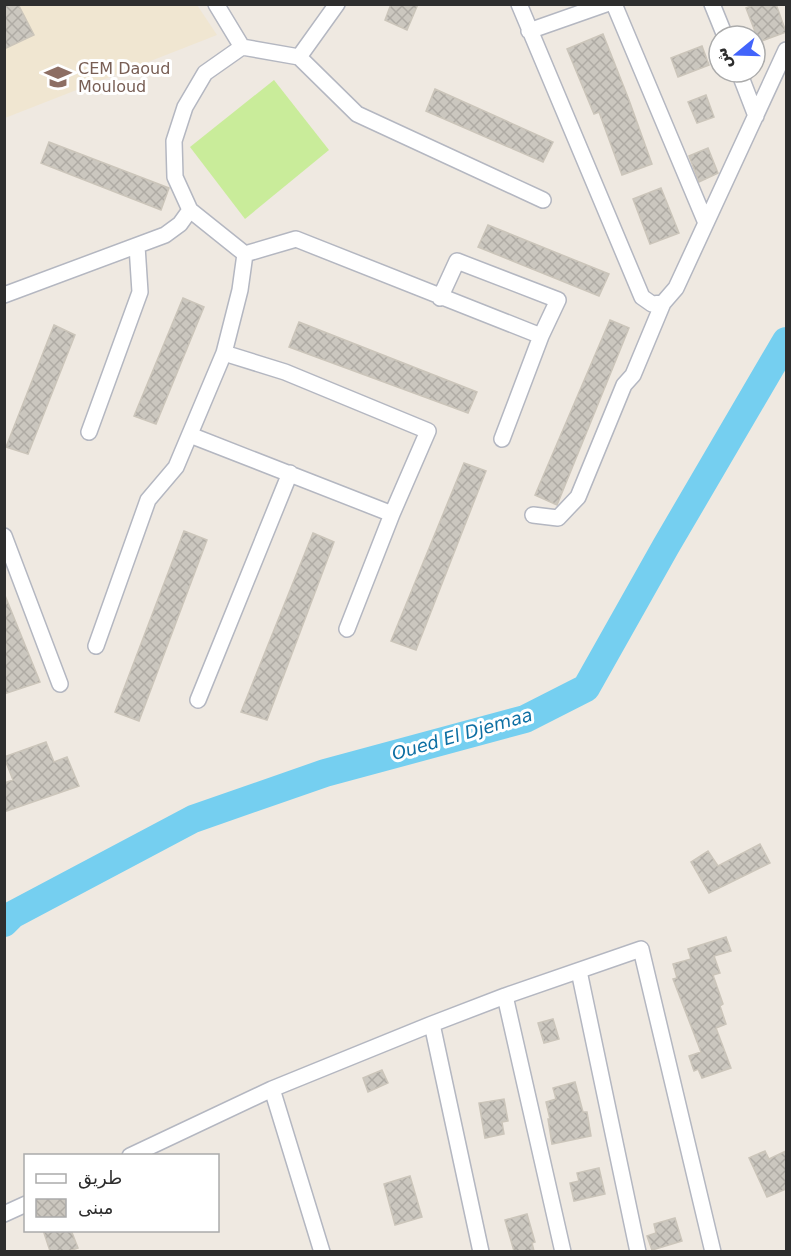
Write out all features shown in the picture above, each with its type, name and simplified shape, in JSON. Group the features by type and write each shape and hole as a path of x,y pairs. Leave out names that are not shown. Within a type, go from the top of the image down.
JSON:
{"street":[{"path":"216,4 242,47"},
{"path":"299,57 337,4"},
{"path":"519,4 642,297 652,304 663,303"},
{"path":"529,31 606,4"},
{"path":"614,4 706,223"},
{"path":"712,4 720,24"},
{"path":"245,254 190,210 175,177 174,141 185,107 205,73 242,47 299,57 357,114 543,200"},
{"path":"533,515 558,518 578,497 624,385 633,375 663,303 676,288 786,50"},
{"path":"744,84 756,116"},
{"path":"4,295 165,235 180,224 190,210"},
{"path":"245,254 296,239 541,336"},
{"path":"89,432 140,292 137,246"},
{"path":"96,646 148,500 176,467 224,353 240,290 245,254"},
{"path":"440,297 457,261 558,300 541,336 502,439"},
{"path":"224,353 285,372 428,431 392,514 347,629"},
{"path":"190,435 392,514"},
{"path":"198,700 290,473"},
{"path":"4,536 60,684"},
{"path":"132,1154 272,1089 432,1024 641,949 713,1251"},
{"path":"579,971 638,1251"},
{"path":"506,996 562,1251"},
{"path":"432,1024 481,1251"},
{"path":"272,1089 322,1251"},
{"path":"4,1214 24,1205"}],"shaded area":[{"name":"CEM Daoud Mouloud","path":"5,5 197,5 217,35 5,118"}],"green space":[{"path":"274,80 329,150 245,219 190,147"}],"building":[{"path":"4,4 18,4 34,35 4,49"},
{"path":"391,4 418,4 407,30 385,20"},
{"path":"756,4 776,4 786,32 767,39 767,24 752,24 746,8"},
{"path":"603,34 652,164 622,175 599,112 594,114 567,49"},
{"path":"702,46 707,66 678,77 671,58"},
{"path":"435,89 553,142 543,162 426,111"},
{"path":"706,95 714,117 697,123 688,102"},
{"path":"49,142 169,188 161,210 41,163"},
{"path":"708,148 718,173 699,182 689,156"},
{"path":"661,188 679,233 650,244 633,199"},
{"path":"488,225 609,274 599,296 478,247"},
{"path":"183,298 204,307 156,424 134,416"},
{"path":"610,320 629,328 557,505 535,495"},
{"path":"299,322 477,392 468,413 289,347"},
{"path":"54,325 75,335 28,454 6,447"},
{"path":"464,463 486,471 416,650 391,641"},
{"path":"184,531 207,540 139,721 115,712"},
{"path":"313,533 334,542 267,720 241,712"},
{"path":"4,593 40,682 4,694"},
{"path":"46,742 54,762 67,757 79,786 4,812 4,783 13,780 4,757"},
{"path":"760,844 770,863 709,893 691,862 708,851 718,866"},
{"path":"726,937 731,951 714,956 720,973 713,975 723,1004 720,1006 726,1024 716,1028 731,1068 702,1078 698,1069 694,1071 689,1056 701,1052 673,979 677,978 673,964 691,959 688,949"},
{"path":"553,1019 559,1039 544,1043 538,1023"},
{"path":"382,1070 388,1083 368,1092 363,1078"},
{"path":"575,1082 583,1112 587,1112 591,1136 552,1144 546,1102 556,1099 553,1088"},
{"path":"504,1099 508,1121 502,1122 504,1134 485,1138 479,1103"},
{"path":"765,1151 769,1159 786,1151 786,1189 767,1197 749,1158"},
{"path":"599,1168 605,1194 574,1201 570,1183 579,1181 577,1173"},
{"path":"410,1176 422,1217 395,1225 384,1184"},
{"path":"527,1214 535,1242 532,1243 534,1251 514,1251 505,1220"},
{"path":"675,1218 682,1241 652,1250 647,1236 656,1233 654,1224"},
{"path":"44,1232 72,1232 78,1248 69,1251 50,1251"}],"waterway":[{"name":"Oued El Djemaa","path":"4,923 12,915 193,819 325,773 525,719 586,688 786,341"}],"place":[{"name":"CEM Daoud Mouloud","path":"58,77"}]}
